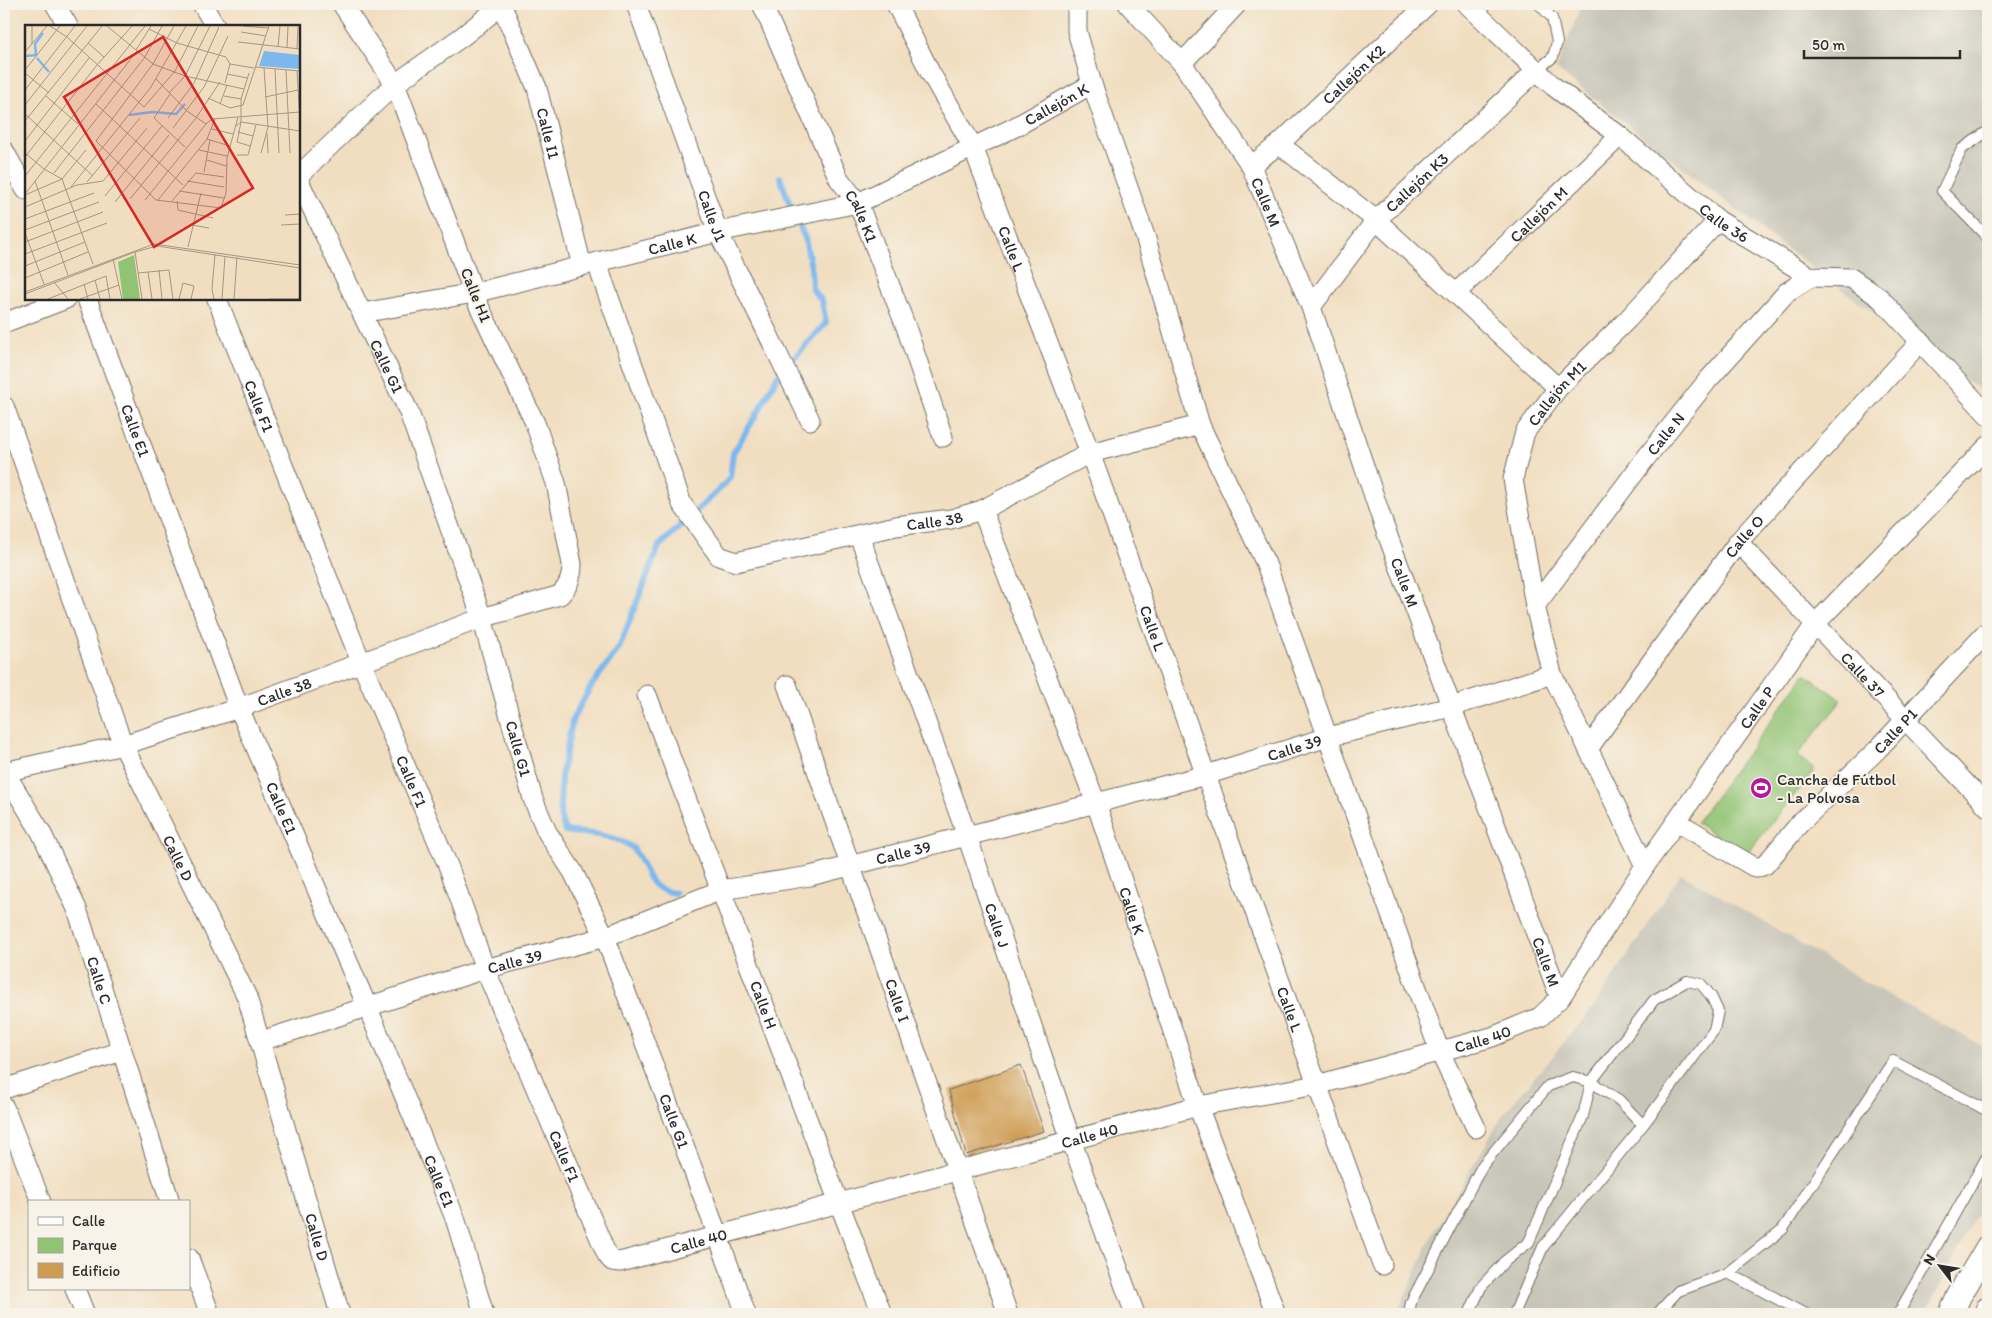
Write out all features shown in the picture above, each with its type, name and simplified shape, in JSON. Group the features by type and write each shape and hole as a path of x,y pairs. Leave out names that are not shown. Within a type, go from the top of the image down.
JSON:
{"street":[{"path":"55,4 67,25"},
{"path":"202,4 214,25"},
{"name":"Calle H1","path":"342,4 395,84 474,294 535,422 556,483 572,564 572,575 567,588 560,595"},
{"path":"300,174 395,84 463,36 502,4"},
{"name":"Calle I1","path":"502,4 537,88 590,264 601,275 682,504"},
{"name":"Calle J1","path":"636,4 718,232 810,420"},
{"name":"Calle K1","path":"762,4 839,179 858,203 906,327 943,437"},
{"name":"Calle L","path":"896,4 930,72 973,147 1090,453 1382,1264"},
{"name":"Callejón K","path":"973,147 1015,127 1092,84 1077,31 1077,4"},
{"name":"Calle M","path":"1128,4 1182,63 1251,166 1311,307 1383,522 1560,998"},
{"path":"1182,63 1237,4"},
{"name":"Callejón K2","path":"1280,144 1428,4"},
{"name":"Calle 36","path":"1467,4 1552,86 1620,136 1718,220 1811,277"},
{"name":"Callejón K3","path":"1311,307 1376,220 1536,71"},
{"path":"1092,84 1146,239 1200,425 1266,564 1439,1050 1476,1128"},
{"name":"Callejón M","path":"1456,293 1620,136"},
{"path":"1280,144 1376,220 1558,388"},
{"name":"Calle M","path":"1251,166 1280,144"},
{"name":"Calle K","path":"362,313 474,294 718,232 858,203 973,147"},
{"path":"4,151 25,188"},
{"name":"Calle G1","path":"300,183 408,410 482,618 533,799 547,832 573,872 605,937 746,1314"},
{"name":"Callejón M1","path":"1645,866 1552,674 1536,606 1514,479 1525,432 1558,388 1628,319 1718,220"},
{"path":"1811,277 1850,278 1880,298 1988,415"},
{"name":"Calle N","path":"1536,606 1645,459 1708,380 1787,292 1811,277"},
{"path":"4,323 63,300"},
{"name":"Calle E1","path":"87,300 239,708 367,1006 455,1218 481,1314"},
{"name":"Calle F1","path":"217,300 361,662 449,868 485,969 607,1255 612,1261"},
{"name":"Calle O","path":"1588,749 1738,542 1921,341"},
{"name":"Calle D","path":"4,406 123,745 247,998 340,1314"},
{"name":"Calle 38","path":"682,504 720,556 736,562 896,526 951,519 982,510 1090,453 1200,425"},
{"name":"Calle P","path":"1560,998 1645,866 1816,623 1988,446"},
{"name":"Calle K","path":"982,510 1096,803 1198,1106 1276,1314"},
{"name":"Calle J","path":"859,535 967,836 1071,1140 1136,1314"},
{"name":"Calle 37","path":"1738,542 1988,807"},
{"name":"Calle 38","path":"4,772 123,745 239,708 482,618 560,595"},
{"name":"Calle P1","path":"1677,822 1756,868 1765,864 1801,822 1877,750 1988,631"},
{"name":"Calle 39","path":"261,1041 485,969 605,937 721,890 810,876 1206,775 1328,738 1451,707 1552,674"},
{"name":"Calle I","path":"787,685 956,1172 1008,1314"},
{"name":"Calle H","path":"647,696 882,1314"},
{"name":"Calle C","path":"4,772 41,832 77,909 169,1200"},
{"name":"Calle 40","path":"612,1261 620,1262 1198,1106 1317,1085 1492,1037 1540,1018 1560,998"},
{"path":"4,1089 122,1052"},
{"path":"4,1107 40,1200"},
{"path":"1951,1314 1959,1296 1988,1247"},
{"path":"190,1261 210,1314"},
{"path":"75,1290 85,1314"},
{"path":"1986,1314 1988,1309"}],"lane":[{"path":"1536,71 1553,57 1557,42 1552,18 1539,4"},
{"path":"1988,131 1962,149 1942,191 1988,238"},
{"path":"1469,1314 1481,1287 1504,1262 1529,1242 1583,1116 1591,1082 1654,1000 1686,981 1701,984 1711,996 1718,1011 1714,1030 1643,1125 1543,1247 1514,1314"},
{"path":"1657,1314 1678,1291 1728,1273 1783,1229 1893,1060 1988,1111"},
{"path":"1409,1314 1411,1302 1482,1166 1548,1086 1573,1077 1591,1082 1619,1100 1643,1125"},
{"path":"1898,1314 1988,1155"},
{"path":"1728,1273 1806,1314"}],"shaded area":[{"path":"1582,4 1988,4 1988,396 1787,249 1556,69"},
{"path":"1681,873 1893,998 1988,1049 1988,1200 1973,1219 1926,1314 1397,1314 1432,1235 1503,1115 1593,1008"}],"green space":[{"path":"1805,674 1842,700 1797,756 1815,769 1747,854 1696,823"}],"building":[{"path":"1021,1065 1044,1131 966,1155 949,1090"}],"waterway":[{"path":"675,893 660,889 651,882 633,848 626,843 600,835 565,831 560,815 561,776 573,718 592,685 619,648 659,546 724,485 730,477 733,453 777,377 826,323 822,301 812,289 811,267 805,238 780,177"}],"place":[{"name":"Cancha de Fútbol - La Polvosa","path":"1761,788"}]}
